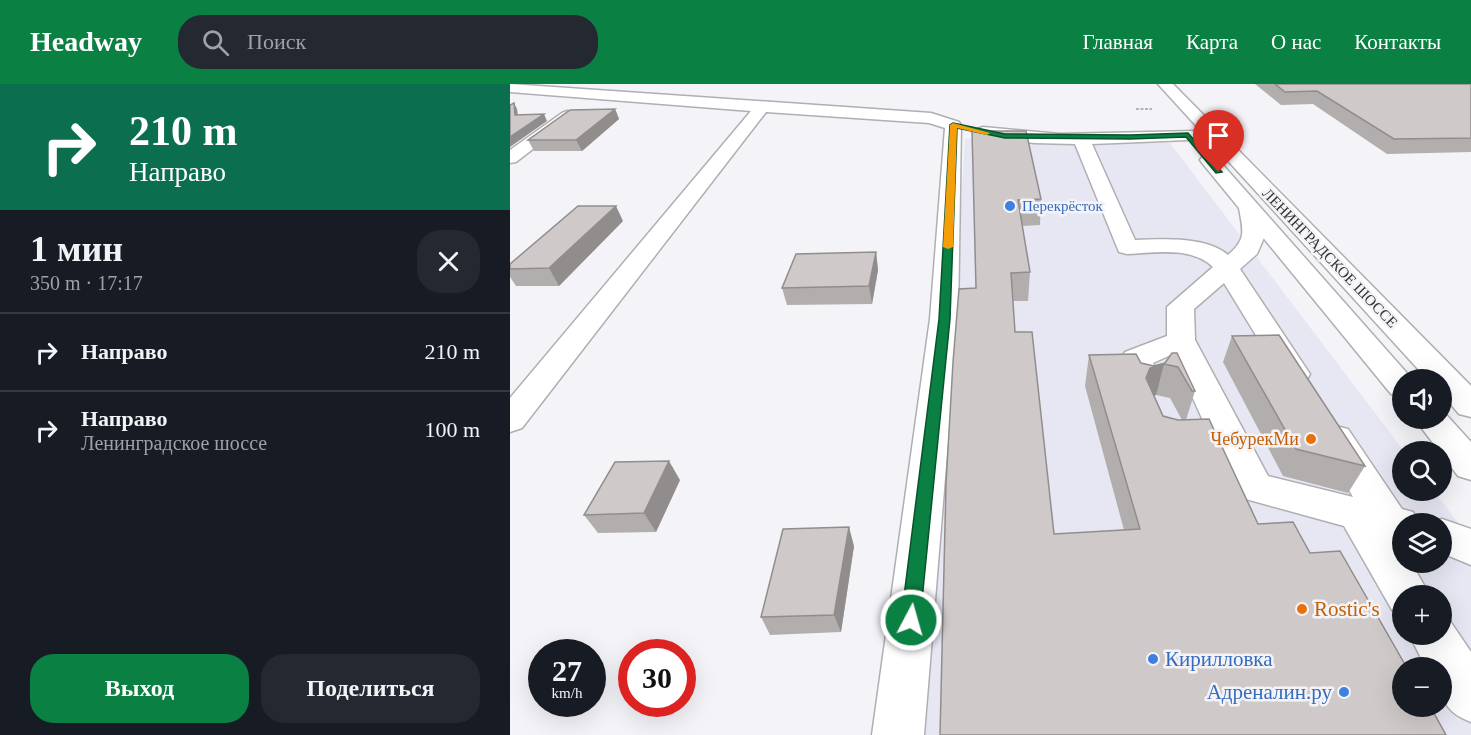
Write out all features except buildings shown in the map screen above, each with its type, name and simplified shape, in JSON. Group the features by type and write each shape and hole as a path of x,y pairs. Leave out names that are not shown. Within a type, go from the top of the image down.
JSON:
{"main road":[{"name":"ЛЕНИНГРАДСКОЕ ШОССЕ","path":"1144,84 1392,375"},
{"name":"ЛЕНИНГРАДСКОЕ ШОССЕ","path":"1165,84 1471,406"},
{"path":"510,88 595,96 931,118 1005,136 1188,135"},
{"path":"510,158 595,96"},
{"path":"510,420 762,107"},
{"path":"898,735 944,319 953,125"},
{"path":"1081,137 1127,247 1182,246 1213,254 1227,267 1315,404 1383,520 1404,585"},
{"path":"1249,208 1255,233 1249,249 1180,307 1181,340 1209,435 1255,488 1383,520"},
{"path":"1146,384 1136,359 1181,340"},
{"path":"1439,429 1471,466"},
{"path":"1452,540 1471,547"},
{"path":"1439,645 1471,697"}],"path":[{"path":"1136,109 1152,109"}],"shaded area":[{"path":"965,139 1170,143 1396,441 1392,441 1392,501 1442,501 1451,513 1392,513 1392,573 1452,573 1452,515 1471,540 1471,735 917,735 954,319"}],"slow traffic":[{"path":"948,247 953,125 987,133"}],"place":[{"name":"Перекрёсток","path":"1010,206"},
{"name":"ЧебурекМи","path":"1311,439"},
{"name":"Rostic's","path":"1302,609"},
{"name":"Кирилловка","path":"1153,659"},
{"name":"Адреналин.ру","path":"1344,692"}],"route":[{"path":"911,620 944,319 953,125 1005,136 1188,135 1219,172"}]}
